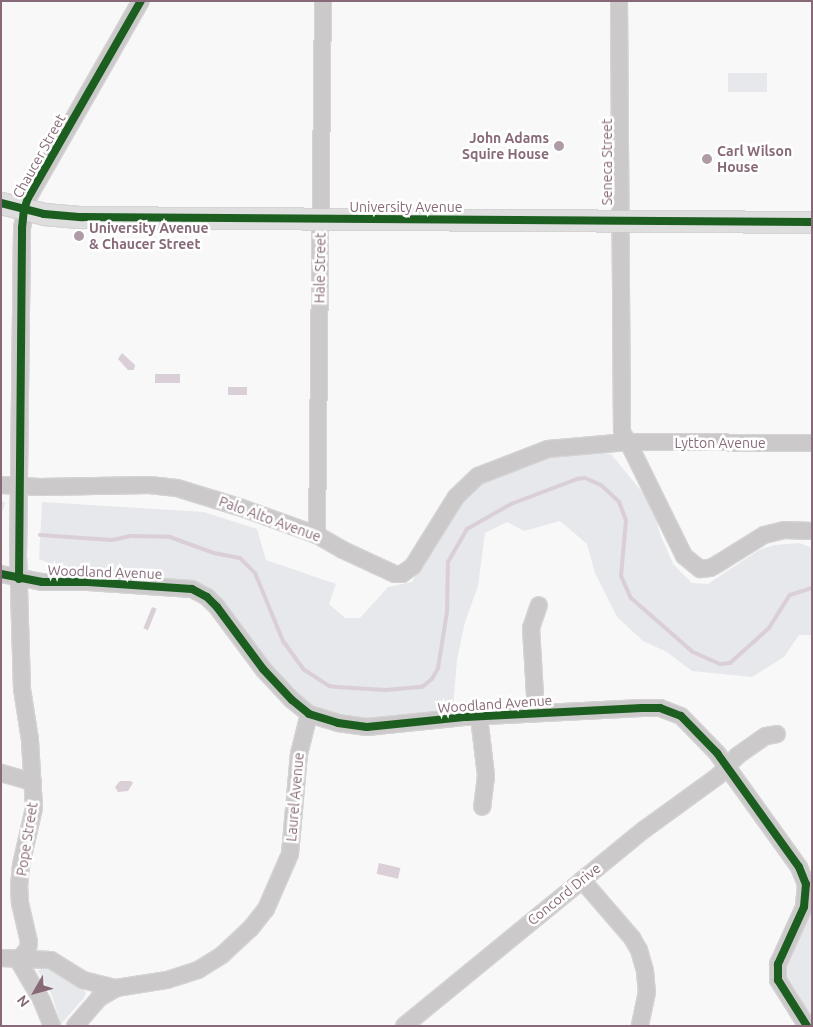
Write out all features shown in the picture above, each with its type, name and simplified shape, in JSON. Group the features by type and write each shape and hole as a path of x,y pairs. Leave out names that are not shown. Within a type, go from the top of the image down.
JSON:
{"main road":[{"name":"University Avenue","path":"1,203 24,210 82,217 812,222"}],"street":[{"name":"Chaucer Street","path":"19,579 22,228 24,210 28,198 141,1"},
{"name":"Hale Street","path":"317,535 323,1"},
{"name":"Seneca Street","path":"619,1 622,432 628,442"},
{"name":"Palo Alto Avenue","path":"1,485 150,485 177,488 317,535 387,572 402,574 413,566 456,497 478,476 548,449 628,442"},
{"name":"Lytton Avenue","path":"628,442 812,443"},
{"path":"628,442 684,556 700,569 710,568 764,535 784,530 812,531"},
{"name":"Woodland Avenue","path":"1,574 42,582 88,582 192,589 212,602 276,685 309,714 338,723 367,727 536,712 660,708 681,716 702,735 728,766 790,852 806,884 804,908 778,964 778,980 807,1026"},
{"name":"Pope Street","path":"18,960 28,948 29,942 20,904 19,887 21,865 34,808 30,740 22,697 19,579"},
{"path":"536,712 531,628 539,605"},
{"name":"Laurel Avenue","path":"1,958 51,960 84,980 116,988 167,980 198,970 222,956 266,909 290,854 298,754 309,714"},
{"path":"479,716 486,776 482,807"},
{"name":"Concord Drive","path":"404,1026 582,880 728,766 737,756 766,736 777,734"},
{"path":"1,773 33,782"},
{"path":"582,880 632,938 639,950 645,971 647,992 640,1026"},
{"path":"18,960 42,1001 52,1026"},
{"path":"77,1022 99,998 116,988"}],"shaded area":[{"path":"728,73 767,73 767,92 728,92"},
{"path":"122,353 135,365 134,370 128,370 118,359"},
{"path":"155,374 180,374 180,383 155,383"},
{"path":"228,387 247,387 247,395 228,395"},
{"path":"592,451 611,454 652,504 660,534 673,564 692,583 708,584 759,550 774,545 799,543 812,548 812,635 799,635 784,657 752,677 692,671 667,652 643,641 617,617 595,573 587,544 560,521 524,531 507,522 485,533 478,586 465,622 457,660 453,708 397,719 353,720 314,706 277,677 237,618 210,589 179,581 80,576 39,559 42,502 204,512 257,529 266,560 336,584 329,604 345,618 360,618 388,587 412,582 433,542 453,511 480,480 532,460 559,454"},
{"path":"1,501 6,503 1,514"},
{"path":"152,607 157,609 148,630 143,628"},
{"path":"120,781 131,781 133,783 128,791 118,792 115,787"},
{"path":"379,863 400,868 398,879 377,874"},
{"path":"812,911 812,1018 785,984 784,970 803,923"},
{"path":"45,966 86,992 84,998 61,1024 51,993 38,971"}],"waterway":[{"path":"40,535 112,540 131,536 170,537 214,553 240,558 255,573 283,641 303,669 329,686 337,687 386,690 422,687 432,679 438,668 447,612 448,562 467,529 511,504 577,479 585,478 601,485 619,502 626,520 621,576 631,598 693,652 720,664 730,663 769,628 790,595 812,588"}],"cycle path":[{"path":"19,579 22,228 24,210 28,198 141,1"},
{"path":"1,203 44,214 82,217 812,222"},
{"path":"1,574 42,582 88,582 192,589 207,597 217,607 263,669 292,700 309,714 338,723 367,727 466,717 642,708 660,708 681,716 717,753 799,867 806,884 804,907 778,964 778,980 807,1026"}],"place":[{"name":"John Adams Squire House","path":"559,146"},
{"name":"Carl Wilson House","path":"707,159"},
{"name":"University Avenue & Chaucer Street","path":"79,236"}]}
